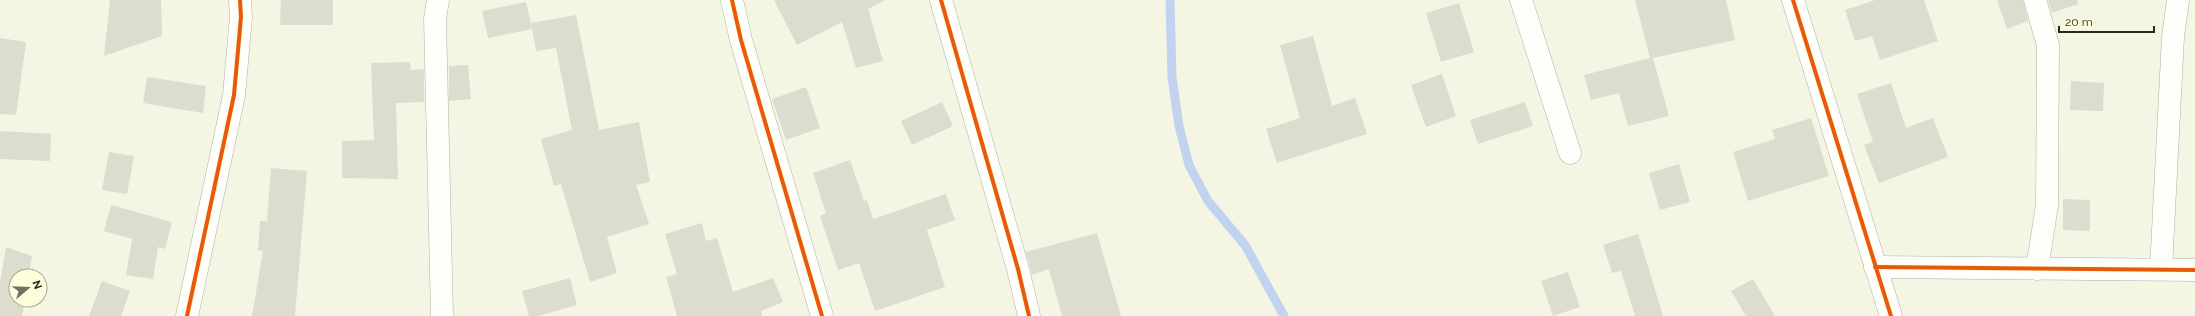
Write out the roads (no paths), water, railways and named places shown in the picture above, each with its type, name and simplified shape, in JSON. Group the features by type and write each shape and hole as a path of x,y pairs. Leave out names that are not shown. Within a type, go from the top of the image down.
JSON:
{"street":[{"path":"187,316 234,95 241,17 240,0"},
{"path":"438,0 435,19 442,316"},
{"path":"732,0 741,40 822,316"},
{"path":"941,0 1018,269 1029,316"},
{"path":"1521,0 1570,153"},
{"path":"1793,0 1891,316"},
{"path":"2035,0 2048,45 2047,206 2037,269"},
{"path":"2161,269 2173,37 2178,0"},
{"path":"1876,267 2195,270"}],"waterway":[{"path":"1170,0 1172,77 1179,126 1189,165 1208,201 1245,245 1284,316"}]}
